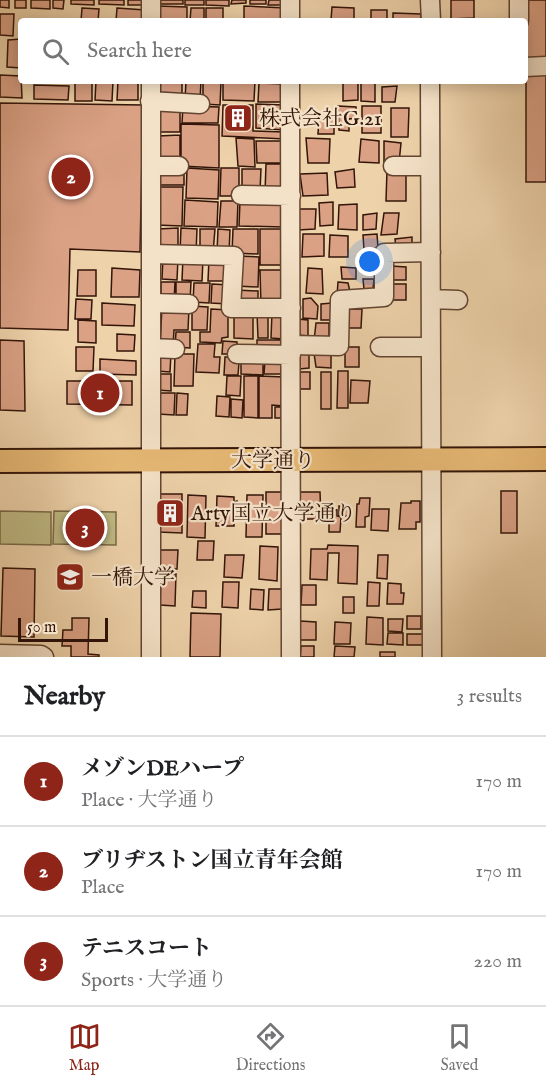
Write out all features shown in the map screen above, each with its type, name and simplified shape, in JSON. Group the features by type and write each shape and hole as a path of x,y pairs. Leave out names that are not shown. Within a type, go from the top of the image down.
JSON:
{"main road":[{"name":"大学通り","path":"432,454 546,447"},
{"name":"大学通り","path":"0,448 151,454 432,454 546,459"},
{"name":"大学通り","path":"0,460 151,454"}],"street":[{"path":"151,0 151,18"},
{"path":"290,0 290,18"},
{"path":"430,0 430,18"},
{"path":"519,0 519,18"},
{"path":"528,67 546,66"},
{"path":"151,84 151,657"},
{"path":"290,84 291,657"},
{"path":"430,84 432,657"},
{"path":"150,101 200,104"},
{"path":"151,166 179,166"},
{"path":"393,166 430,166"},
{"path":"241,195 291,196"},
{"path":"237,354 339,346 340,300 384,297 384,253 431,252"},
{"path":"151,254 234,256 231,308 291,308"},
{"path":"431,299 458,300"},
{"path":"151,303 189,304"},
{"path":"380,347 431,347"},
{"path":"151,348 175,349"},
{"path":"4,655 41,655 44,657"}],"shaded area":[{"path":"0,511 51,512 51,545 0,544"},
{"path":"54,511 116,512 116,545 53,544"}],"building":[{"path":"0,0 9,0 9,8 0,7"},
{"path":"15,0 26,0 26,8 15,8"},
{"path":"31,0 50,0 50,9 31,8"},
{"path":"53,0 64,0 63,9 53,8"},
{"path":"71,0 94,0 94,5 71,4"},
{"path":"99,0 124,0 124,5 99,4"},
{"path":"128,0 147,0 146,5 128,5"},
{"path":"156,0 183,0 183,4 156,4"},
{"path":"185,0 204,0 204,5 185,5"},
{"path":"206,0 229,0 229,6 206,5"},
{"path":"232,0 246,0 246,3 231,4"},
{"path":"250,0 266,0 266,4 250,4"},
{"path":"269,0 284,0 284,5 268,5"},
{"path":"451,0 474,0 474,18 451,18"},
{"path":"525,0 546,0 546,64 528,64 528,18 525,18"},
{"path":"157,6 187,7 187,18 156,18"},
{"path":"244,6 286,8 285,18 244,18"},
{"path":"332,7 354,8 354,18 331,18"},
{"path":"82,8 99,9 98,18 81,18"},
{"path":"117,8 145,10 145,18 116,18"},
{"path":"191,8 204,8 204,18 190,18"},
{"path":"206,8 223,8 223,18 206,18"},
{"path":"371,10 387,10 387,18 371,18"},
{"path":"393,13 421,14 421,18 393,18"},
{"path":"0,14 14,14 13,36 0,35"},
{"path":"18,39 18,68 7,67 8,40"},
{"path":"546,73 546,182 526,182 526,84 528,84 528,74"},
{"path":"0,75 18,76 18,84 21,84 22,98 0,97"},
{"path":"75,84 92,84 92,101 75,101"},
{"path":"96,84 113,84 112,101 95,100"},
{"path":"118,84 138,84 138,100 117,100"},
{"path":"157,84 182,84 182,100 156,99"},
{"path":"186,84 201,84 200,100 185,100"},
{"path":"203,84 221,84 220,105 203,104"},
{"path":"223,84 255,84 254,101 223,100"},
{"path":"259,84 285,84 285,102 258,102"},
{"path":"343,84 358,84 358,100 343,101"},
{"path":"361,84 375,84 375,102 361,101"},
{"path":"34,85 69,86 68,100 34,99"},
{"path":"397,86 395,102 382,102 382,87"},
{"path":"0,103 143,105 140,252 70,249 68,330 0,328"},
{"path":"256,104 284,105 284,130 256,128"},
{"path":"155,105 180,106 180,132 154,132"},
{"name":"株式会社G.21","path":"223,105 253,105 253,131 285,132 285,139 222,136"},
{"path":"183,106 219,107 218,123 182,123"},
{"path":"338,106 356,107 357,118 349,119 349,131 339,130"},
{"path":"362,106 381,106 381,133 362,133"},
{"path":"391,108 409,108 408,137 391,137"},
{"path":"334,117 334,134 318,134 319,118"},
{"path":"181,124 219,125 219,168 181,166"},
{"path":"180,135 180,163 158,162 158,136"},
{"path":"236,138 254,139 255,167 238,166"},
{"path":"306,138 330,139 329,163 308,163"},
{"path":"361,139 379,141 379,163 359,162"},
{"path":"256,141 285,141 285,163 257,163"},
{"path":"384,141 401,143 399,163 384,165"},
{"path":"266,164 285,164 285,194 265,193"},
{"path":"187,168 219,170 218,199 186,198"},
{"path":"221,168 239,168 239,196 220,196"},
{"path":"242,169 261,169 260,191 242,192"},
{"path":"354,169 355,187 337,188 335,172"},
{"path":"184,170 184,185 157,185 158,171"},
{"path":"387,170 406,170 406,201 386,201"},
{"path":"327,173 328,195 303,196 300,174"},
{"path":"157,187 183,187 182,226 156,225"},
{"path":"185,200 218,202 217,227 184,226"},
{"path":"221,201 238,201 237,227 219,227"},
{"path":"240,201 284,202 284,227 239,226"},
{"path":"333,202 333,225 320,226 319,203"},
{"path":"357,204 357,230 338,229 339,205"},
{"path":"299,209 316,209 315,229 298,230"},
{"path":"377,213 376,229 363,230 363,215"},
{"path":"384,213 399,213 397,234 381,235"},
{"path":"178,228 178,252 158,249 158,229"},
{"path":"181,228 197,229 196,253 180,252"},
{"path":"200,229 215,229 213,253 200,252"},
{"path":"218,229 230,230 229,253 217,252"},
{"path":"233,229 258,229 258,254 232,253"},
{"path":"260,229 284,229 283,265 260,265"},
{"path":"303,234 324,234 324,256 302,257"},
{"path":"377,234 378,248 364,250 363,235"},
{"path":"330,235 348,236 348,257 329,257"},
{"path":"412,237 412,250 396,249 395,239"},
{"path":"238,256 259,257 258,287 236,286"},
{"path":"163,257 178,258 177,280 162,279"},
{"path":"183,258 203,259 202,281 182,280"},
{"path":"209,259 229,259 229,281 208,281"},
{"path":"391,266 406,267 406,280 391,280"},
{"path":"341,267 356,268 356,279 342,279"},
{"path":"112,268 140,270 139,297 111,297"},
{"path":"308,268 322,269 323,294 306,293"},
{"path":"78,270 96,270 96,296 77,296"},
{"path":"260,270 284,270 284,305 261,305"},
{"path":"363,279 374,279 373,289 364,289"},
{"path":"161,282 175,282 174,301 161,300"},
{"path":"176,282 191,282 190,301 176,300"},
{"path":"338,282 348,283 351,296 337,296"},
{"path":"194,283 210,283 209,303 193,302"},
{"path":"212,284 229,285 228,304 211,303"},
{"path":"390,284 406,284 406,300 389,300"},
{"path":"236,290 258,291 258,306 236,305"},
{"path":"311,298 318,306 317,319 303,318 303,299"},
{"path":"76,299 92,300 91,319 75,319"},
{"path":"102,303 135,305 134,326 102,325"},
{"path":"332,303 332,320 321,320 321,304"},
{"path":"192,306 208,307 207,330 192,330"},
{"path":"162,307 189,308 188,330 174,330 173,346 160,345"},
{"path":"211,309 228,310 228,337 222,338 221,343 200,342 200,332 210,332"},
{"path":"345,309 362,309 361,328 344,328"},
{"path":"257,313 268,313 268,338 258,338"},
{"path":"272,313 285,313 284,339 271,338"},
{"path":"234,314 253,315 253,339 234,338"},
{"path":"297,319 308,320 308,336 297,335"},
{"path":"78,320 96,321 96,343 78,342"},
{"path":"316,323 329,323 329,342 314,341"},
{"path":"176,332 190,332 190,348 175,347"},
{"path":"117,334 135,335 134,351 117,351"},
{"path":"0,340 24,341 25,411 0,410"},
{"path":"257,340 285,340 285,353 257,352"},
{"path":"223,341 237,342 237,354 222,354"},
{"path":"198,344 215,344 214,357 220,357 219,373 196,372"},
{"path":"76,347 94,347 93,371 76,371"},
{"path":"345,347 359,347 359,367 345,367"},
{"path":"157,352 171,353 170,372 157,371"},
{"path":"299,352 309,352 309,368 299,369"},
{"path":"314,353 331,354 331,368 316,367"},
{"path":"175,354 194,354 193,386 174,386"},
{"path":"225,357 234,357 234,362 239,362 238,375 224,375"},
{"path":"100,359 136,361 136,375 100,374"},
{"path":"241,361 263,362 263,375 241,374"},
{"path":"265,361 283,362 283,374 264,374"},
{"path":"338,371 348,371 348,408 337,408"},
{"path":"300,372 310,372 310,389 300,389"},
{"path":"321,372 331,372 331,409 321,409"},
{"path":"157,374 171,374 171,391 157,390"},
{"path":"227,376 241,376 240,396 226,395"},
{"path":"244,376 258,376 258,418 244,417"},
{"path":"259,376 284,377 284,406 272,405 272,418 259,418"},
{"path":"351,380 370,381 368,403 350,403"},
{"path":"67,381 132,381 132,405 67,404"},
{"path":"159,393 175,393 174,415 158,414"},
{"path":"177,393 188,394 187,415 176,415"},
{"path":"217,396 230,397 229,417 216,416"},
{"path":"231,399 243,400 242,418 231,417"},
{"path":"275,407 284,407 284,418 275,418"},
{"path":"501,491 517,491 517,533 501,533"},
{"path":"266,492 285,492 285,534 266,534"},
{"path":"296,492 320,492 321,519 295,519"},
{"name":"Arty国立大学通り","path":"158,494 182,494 182,533 158,532"},
{"path":"188,495 206,496 205,538 187,537"},
{"path":"247,495 263,495 262,537 246,537"},
{"path":"217,496 234,497 234,502 237,501 237,508 234,507 234,526 216,526"},
{"path":"360,498 370,498 369,516 365,517 365,527 356,527 357,504"},
{"path":"411,501 420,501 420,522 416,522 416,529 399,529 401,503 411,503"},
{"path":"339,506 350,506 349,516 339,516"},
{"path":"329,509 337,510 337,516 341,517 340,532 329,532"},
{"path":"372,509 389,509 388,531 371,530"},
{"path":"198,541 214,541 213,560 197,560"},
{"path":"328,545 358,546 357,584 338,583 339,553 328,553 327,580 310,579 311,549 327,549"},
{"path":"260,546 278,547 277,581 259,579"},
{"path":"159,550 178,550 177,569 158,569"},
{"path":"225,555 244,555 242,578 224,577"},
{"path":"378,555 388,555 387,579 377,578"},
{"path":"3,568 35,569 34,637 1,636"},
{"path":"161,574 176,574 175,606 160,605"},
{"path":"223,582 239,582 238,608 222,607"},
{"path":"368,582 380,583 379,606 367,606"},
{"path":"388,583 401,584 401,593 404,593 403,604 387,604"},
{"path":"302,585 316,585 316,605 301,605"},
{"path":"251,589 264,590 263,610 250,609"},
{"path":"269,589 283,589 282,609 268,610"},
{"path":"193,591 206,591 206,608 192,607"},
{"path":"343,597 354,597 354,613 343,613"},
{"path":"191,613 221,614 220,657 190,657"},
{"path":"407,616 421,616 421,629 407,629"},
{"path":"367,617 383,618 383,645 366,644"},
{"path":"72,618 89,618 88,654 99,655 99,657 71,657 71,646 62,646 63,630 72,630"},
{"path":"388,619 403,619 402,632 388,631"},
{"path":"300,621 316,622 316,640 299,640"},
{"path":"335,622 351,623 350,644 334,644"},
{"path":"388,633 403,633 403,645 387,644"},
{"path":"407,634 423,634 423,645 407,645"},
{"path":"301,646 314,646 314,657 300,657"},
{"path":"335,646 355,647 354,657 334,657"},
{"path":"380,652 395,652 395,657 380,657"}],"place":[{"name":"株式会社G.21","path":"238,118"},
{"name":"ブリヂストン国立青年会館","path":"71,177"},
{"name":"メゾンDEハープ","path":"100,393"},
{"name":"Arty国立大学通り","path":"170,513"},
{"name":"テニスコート","path":"85,528"},
{"name":"一橋大学","path":"70,577"}]}
